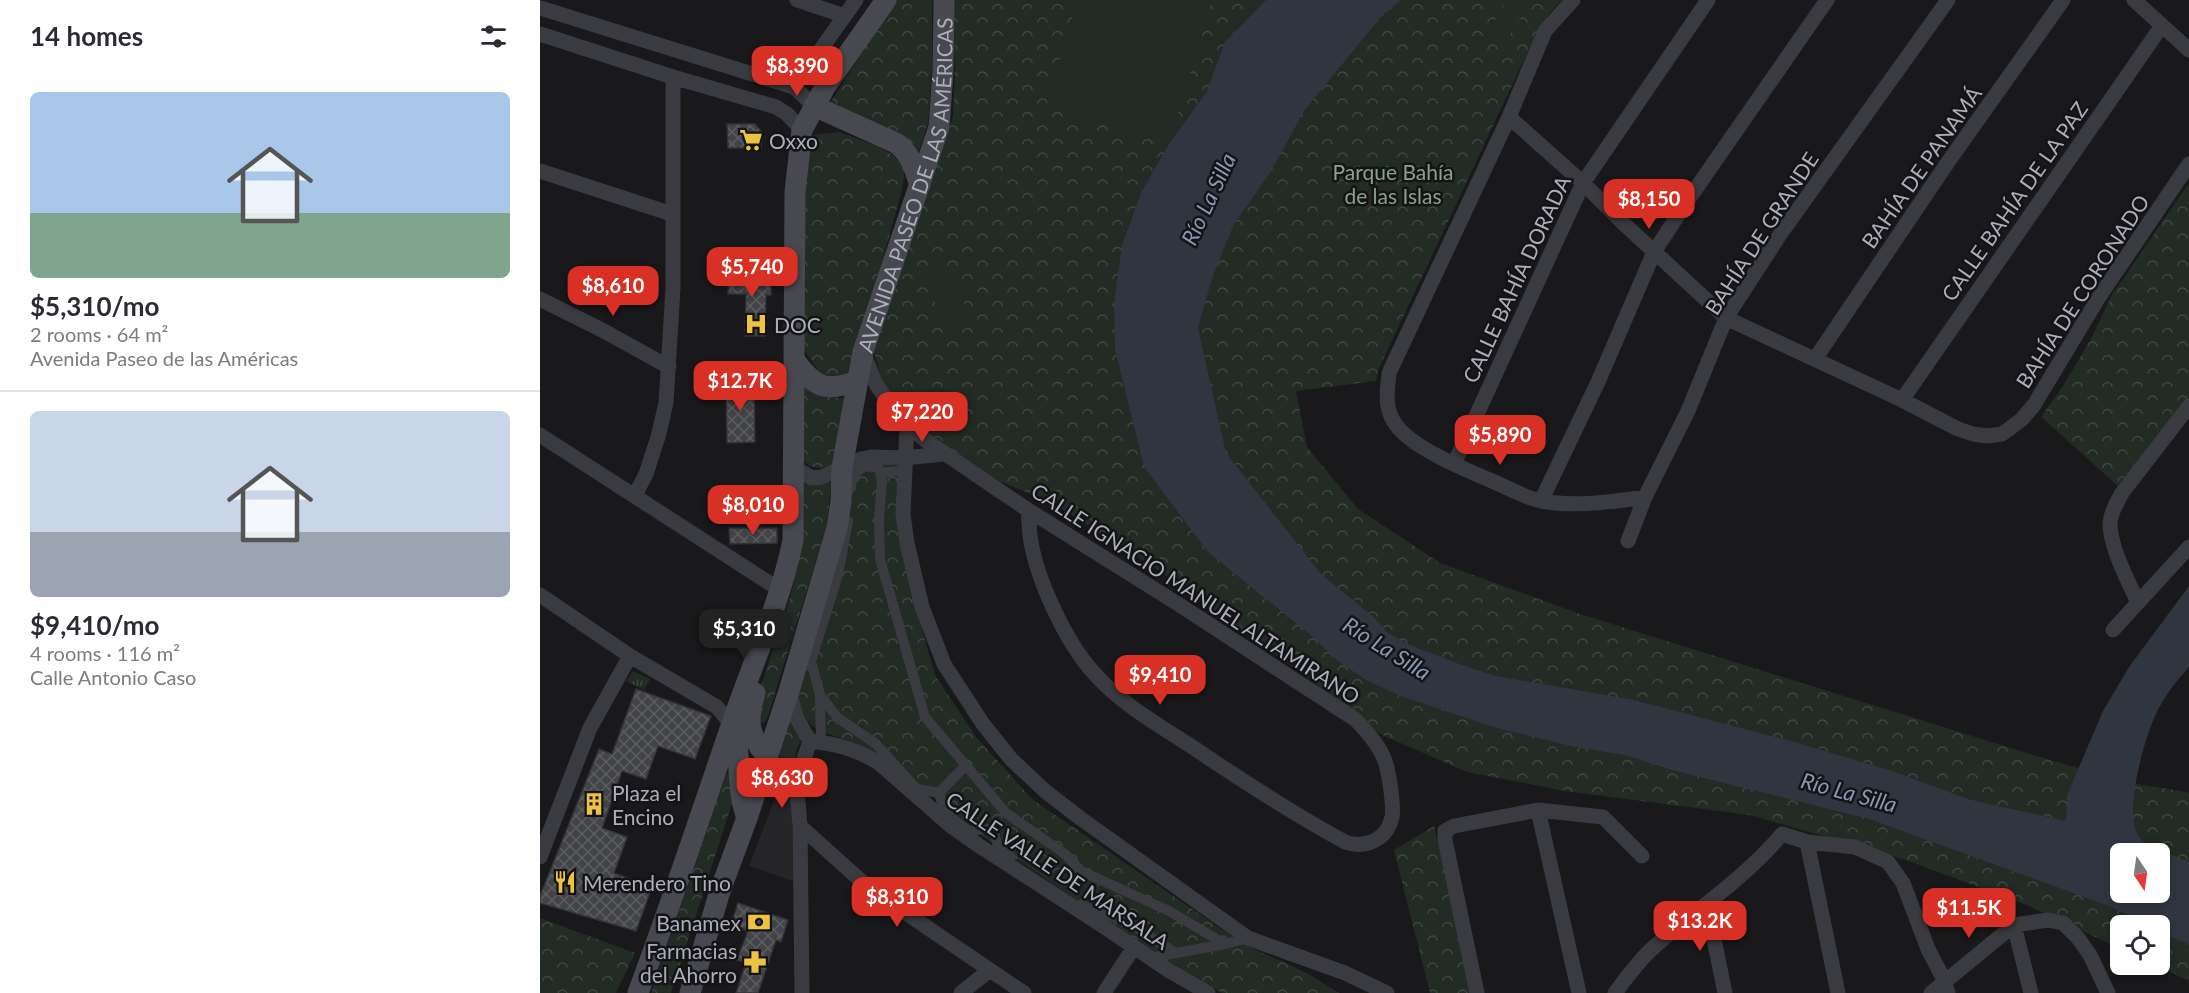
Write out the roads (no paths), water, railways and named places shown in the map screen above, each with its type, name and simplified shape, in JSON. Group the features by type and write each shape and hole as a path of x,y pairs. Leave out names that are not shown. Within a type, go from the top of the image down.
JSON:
{"main road":[{"path":"638,993 679,883 789,564 793,540 795,468 795,192 802,130 814,106 886,0"},
{"name":"AVENIDA PASEO DE LAS AMÉRICAS","path":"690,993 720,891 789,691 837,528 842,468 863,352 939,127 943,72 944,0"},
{"path":"814,106 896,143 906,150 920,185"},
{"path":"795,361 811,379 822,387 834,388 856,381"},
{"path":"763,639 764,658 749,721 754,739 766,756"},
{"path":"732,725 739,751 740,798 747,818"}],"street":[{"path":"797,0 845,16"},
{"path":"794,87 856,0"},
{"path":"1573,0 1545,31 1509,117 1389,373 1386,402 1397,427 1422,447 1521,495 1541,501 1608,502 1645,497"},
{"name":"CALLE BAHÍA DORADA","path":"1454,464 1583,183 1708,0"},
{"path":"1541,501 1598,382 1654,252 1827,0"},
{"name":"BAHÍA DE GRANDE","path":"1628,541 1645,497 1688,411 1726,318 1779,236 1948,0"},
{"name":"BAHÍA DE PANAMÁ","path":"1815,359 1948,162 2063,0"},
{"path":"2134,0 2189,50"},
{"path":"540,8 794,87 814,106"},
{"name":"CALLE BAHÍA DE LA PAZ","path":"1902,400 2162,27"},
{"path":"540,34 776,107 787,114 802,130"},
{"path":"635,495 646,474 666,403 673,288 673,77"},
{"path":"1509,117 1583,183 1726,318 1902,400"},
{"name":"BAHÍA DE CORONADO","path":"1902,400 1966,432 1987,436 2002,434 2021,420 2034,405 2099,297 2189,164"},
{"path":"540,171 672,214"},
{"path":"540,299 669,367"},
{"name":"CALLE IGNACIO MANUEL ALTAMIRANO","path":"863,352 876,384 906,426 1028,510 1356,720 1367,732 1385,761 1392,818 1381,836 1365,845 1357,846 1334,836 1235,776 1134,709 1093,672 1065,630 1050,601 1031,543 1028,510"},
{"path":"2138,603 2113,540 2110,523 2114,508 2122,493 2189,406"},
{"path":"906,426 903,514 907,543 922,607 932,638 944,663 983,724 1011,759 1046,791 1248,938 1345,973 1387,993"},
{"path":"540,435 635,495 758,578 780,590"},
{"path":"881,473 904,464 944,454"},
{"path":"795,468 812,478 822,477 861,459 871,457 883,456 904,464"},
{"path":"802,993 800,826 793,784 804,759 816,742 820,695 811,661 838,575 846,538 852,476 862,468 873,466 879,468 881,473 880,559 925,717 1006,813 1065,854 1081,871 1169,912 1225,944"},
{"path":"2114,630 2189,547"},
{"path":"540,595 630,656 717,707 732,725"},
{"path":"540,857 590,728 630,656"},
{"path":"789,691 797,719 816,742"},
{"path":"820,695 838,718 876,744 917,789 939,793"},
{"name":"CALLE VALLE DE MARSALA","path":"816,742 854,749 879,763 951,826 1150,958 1208,993"},
{"path":"766,756 793,784"},
{"path":"939,793 966,765"},
{"path":"757,787 774,781 793,784"},
{"path":"939,793 945,812 970,832 981,829 992,830 996,835 999,849 1093,911 1125,920 1174,952"},
{"path":"1538,810 1579,993"},
{"path":"1477,993 1444,840 1445,831 1454,826 1538,810 1603,817 1642,856"},
{"path":"800,826 869,888 1024,993"},
{"path":"1615,993 1653,948 1707,905 1766,852 1782,834 1807,842 1855,847 1888,862 1903,883 1928,949 1946,987"},
{"path":"1807,842 1838,993"},
{"path":"1707,905 1725,993"},
{"path":"1931,993 1946,987 2014,925 2048,920 2063,923 2079,938 2090,955 2108,993"},
{"path":"2014,925 2031,993"},
{"path":"1150,958 1248,938"},
{"path":"1104,993 1134,947"},
{"path":"961,993 990,970"}],"water":[{"name":"Río La Silla","path":"1266,0 1401,0 1380,18 1304,111 1270,173 1234,224 1212,278 1198,328 1226,453 1321,574 1376,619 1387,632 1410,645 1496,676 1634,700 1791,741 1892,771 1971,800 2066,821 2067,795 2103,711 2129,667 2189,586 2189,667 2159,708 2142,753 2134,793 2133,812 2135,827 2145,843 2110,843 2110,903 2170,903 2170,854 2189,862 2189,945 2170,936 2170,915 2128,915 2109,906 1869,819 1672,770 1625,755 1575,747 1493,727 1401,696 1366,680 1339,662 1312,636 1208,552 1144,467 1115,349 1114,303 1122,245 1142,191 1169,144 1206,93 1225,42"}],"place":[{"name":"Oxxo","path":"751,140"},
{"name":"DOC","path":"756,324"},
{"name":"Plaza el Encino","path":"594,804"},
{"name":"Merendero Tino","path":"565,882"},
{"name":"Banamex","path":"759,922"},
{"name":"Farmacias del Ahorro","path":"755,962"}],"park label":[{"name":"Parque Bahía de las Islas","path":"1393,183"}]}
